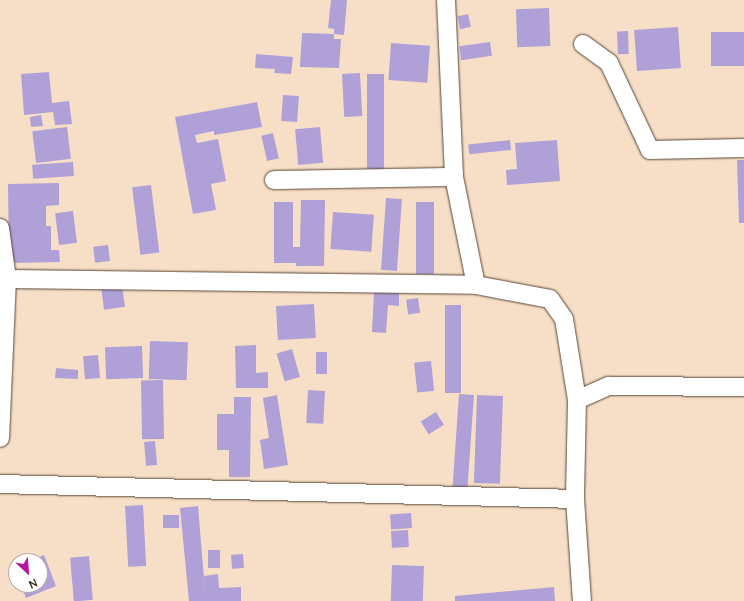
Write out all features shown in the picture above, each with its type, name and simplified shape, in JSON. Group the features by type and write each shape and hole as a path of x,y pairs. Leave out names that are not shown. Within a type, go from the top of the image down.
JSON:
{"street":[{"path":"446,0 454,177 476,285"},
{"path":"582,44 608,63 650,150 744,148"},
{"path":"274,180 454,177"},
{"path":"0,228 7,279 0,438"},
{"path":"7,279 476,285 550,299 564,319 577,400 575,499 582,601"},
{"path":"577,400 609,386 744,387"},
{"path":"0,484 575,499"}],"building":[{"path":"331,0 347,0 344,35 334,34 334,29 328,28"},
{"path":"549,8 550,46 517,47 516,9"},
{"path":"468,14 471,27 460,29 457,16"},
{"path":"678,27 681,68 637,71 634,30"},
{"path":"617,31 628,31 629,54 618,54"},
{"path":"711,32 744,32 744,66 711,66"},
{"path":"302,33 334,34 334,39 341,39 339,68 300,67"},
{"path":"490,42 492,56 461,60 459,46"},
{"path":"391,43 430,46 427,83 388,80"},
{"path":"256,54 293,57 291,74 274,73 275,69 255,68"},
{"path":"49,72 52,103 69,101 72,124 55,125 53,112 24,115 21,74"},
{"path":"360,73 362,116 344,117 342,74"},
{"path":"367,74 384,74 384,169 367,169"},
{"path":"283,95 299,96 297,122 281,121"},
{"path":"257,102 262,127 214,135 214,131 195,135 197,143 218,139 226,181 211,184 216,210 193,214 175,117"},
{"path":"41,115 43,126 31,127 30,117"},
{"path":"67,127 71,159 36,163 32,131"},
{"path":"320,127 323,163 298,165 295,129"},
{"path":"273,133 279,158 267,161 261,136"},
{"path":"510,140 511,150 469,154 468,144"},
{"path":"557,140 560,181 507,185 506,170 517,169 515,143"},
{"path":"737,160 744,160 744,223 739,223"},
{"path":"73,162 74,176 33,179 32,165"},
{"path":"59,183 59,205 46,206 46,226 51,226 51,250 59,250 60,262 9,263 8,184"},
{"path":"151,185 159,252 140,255 132,187"},
{"path":"386,198 402,199 397,271 381,270"},
{"path":"301,200 325,200 324,266 296,266 296,263 274,263 274,202 293,202 293,247 300,247"},
{"path":"416,202 434,202 434,274 416,274"},
{"path":"73,211 77,243 59,245 55,213"},
{"path":"333,212 374,215 371,252 330,249"},
{"path":"108,245 110,261 95,263 93,247"},
{"path":"122,286 125,307 104,310 101,289"},
{"path":"374,292 399,293 399,306 388,305 386,333 372,332"},
{"path":"418,298 420,313 408,315 406,300"},
{"path":"314,304 316,338 278,340 276,306"},
{"path":"445,305 461,305 461,393 445,393"},
{"path":"150,341 188,342 187,380 149,379"},
{"path":"256,345 256,373 268,372 268,388 236,388 235,346"},
{"path":"142,346 143,378 106,379 105,347"},
{"path":"292,349 300,377 285,381 277,353"},
{"path":"316,352 327,352 327,374 316,374"},
{"path":"98,355 100,378 85,379 83,356"},
{"path":"431,361 434,391 417,393 414,363"},
{"path":"56,368 78,370 78,379 55,378"},
{"path":"141,380 163,380 164,439 142,439"},
{"path":"308,390 325,391 323,424 306,423"},
{"path":"459,394 474,395 467,489 452,488"},
{"path":"277,395 288,465 264,469 260,440 269,438 263,398"},
{"path":"477,395 503,396 500,484 474,483"},
{"path":"234,397 251,397 250,477 229,477 229,450 217,450 217,414 234,414"},
{"path":"436,412 444,425 429,434 421,422"},
{"path":"155,441 157,465 146,466 144,442"},
{"path":"143,505 146,566 128,567 125,506"},
{"path":"198,506 205,591 204,576 218,574 219,588 241,587 241,601 189,601 180,508"},
{"path":"411,513 412,528 391,529 390,514"},
{"path":"163,515 179,515 179,528 163,528"},
{"path":"408,530 409,547 392,548 391,531"},
{"path":"208,550 220,550 220,568 208,568"},
{"path":"243,554 244,568 232,569 231,555"},
{"path":"89,556 93,600 74,601 70,558"},
{"path":"48,565 56,586 48,589"},
{"path":"392,565 424,566 423,601 391,601"},
{"path":"554,587 555,601 455,601 455,596"},
{"path":"24,593 38,593 26,598"}]}
